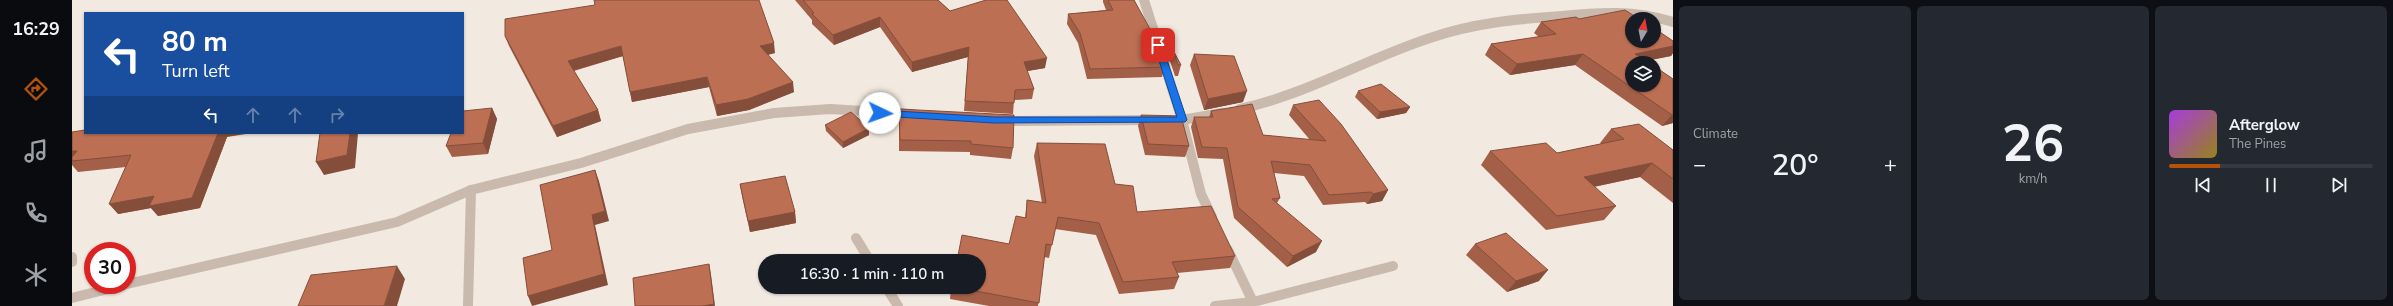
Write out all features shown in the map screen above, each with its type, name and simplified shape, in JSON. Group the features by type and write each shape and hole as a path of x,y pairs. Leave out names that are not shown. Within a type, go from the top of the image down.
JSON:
{"street":[{"path":"1144,0 1182,120 1201,194 1217,228"},
{"path":"987,120 1050,122 1182,120 1249,108 1366,66 1429,38 1494,21 1627,11 1654,16 1673,22"},
{"path":"136,282 397,222 471,190 581,163 688,129 727,120 774,113 830,109 923,115"},
{"path":"468,306 471,190"},
{"path":"856,238 866,254"},
{"path":"1223,241 1253,302"},
{"path":"72,257 72,262"},
{"path":"1215,306 1253,302 1393,266"},
{"path":"72,298 88,294"},
{"path":"890,294 898,306"}],"building":[{"path":"594,0 759,0 774,43 760,46 793,82 748,99 716,105 707,77 630,92 621,46 568,61 598,110 553,126 505,36 505,19 595,5"},
{"path":"803,0 938,0 950,11 986,0 1007,0 1047,58 1024,62 1034,89 1015,90 1014,103 965,101 969,47 912,62 880,17 833,35 812,14 814,13"},
{"path":"1108,0 1134,0 1155,38 1165,67 1090,69 1080,33 1068,14 1113,10"},
{"path":"1625,10 1628,12 1625,12 1625,48 1661,48 1661,33 1673,41 1673,46 1635,54 1638,56 1625,56 1625,83 1583,54 1517,64 1491,44 1556,34 1541,22 1576,17 1579,19"},
{"path":"1173,50 1181,65 1178,65"},
{"path":"1194,54 1234,56 1247,91 1208,99"},
{"path":"1661,71 1673,79 1672,115 1638,92 1661,92"},
{"path":"1381,84 1410,107 1380,112 1358,91"},
{"path":"1319,100 1341,124 1388,190 1373,194 1371,192 1329,195 1310,165 1271,161 1280,198 1272,199 1322,241 1293,256 1238,207 1227,148 1202,147 1194,117 1213,117 1211,111 1252,104 1263,135 1326,141 1293,105"},
{"path":"492,108 483,143 446,146 451,134 464,134 464,111"},
{"path":"899,109 1014,115 1013,148 971,144 971,141 900,140"},
{"path":"851,112 869,128 843,142 825,125"},
{"path":"1141,115 1181,116 1189,146 1148,144"},
{"path":"1639,124 1673,150 1673,179 1652,163 1584,177 1616,206 1557,216 1490,151 1546,143 1557,153 1624,139 1611,129"},
{"path":"84,130 84,134 218,134 192,198 149,206 154,196 109,204 131,155 72,161 72,157 77,151 72,151 72,132"},
{"path":"320,134 350,134 347,155 316,162"},
{"path":"1037,143 1105,144 1115,184 1133,186 1137,212 1211,206 1235,256 1172,262 1179,277 1123,282 1099,223 1058,217 1052,245 1046,244 1039,303 986,293 986,254 958,254 962,235 1009,244 1016,216 1026,218 1027,200 1046,203"},
{"path":"595,170 605,211 592,215 604,274 528,296 523,258 552,250 540,185"},
{"path":"785,176 795,212 748,221 740,184"},
{"path":"1506,233 1548,270 1516,281 1475,244"},
{"path":"709,264 714,304 703,306 635,306 633,278"},
{"path":"397,266 384,306 298,306 311,275"}],"route":[{"path":"880,113 1050,122 1182,120 1158,45"}]}
